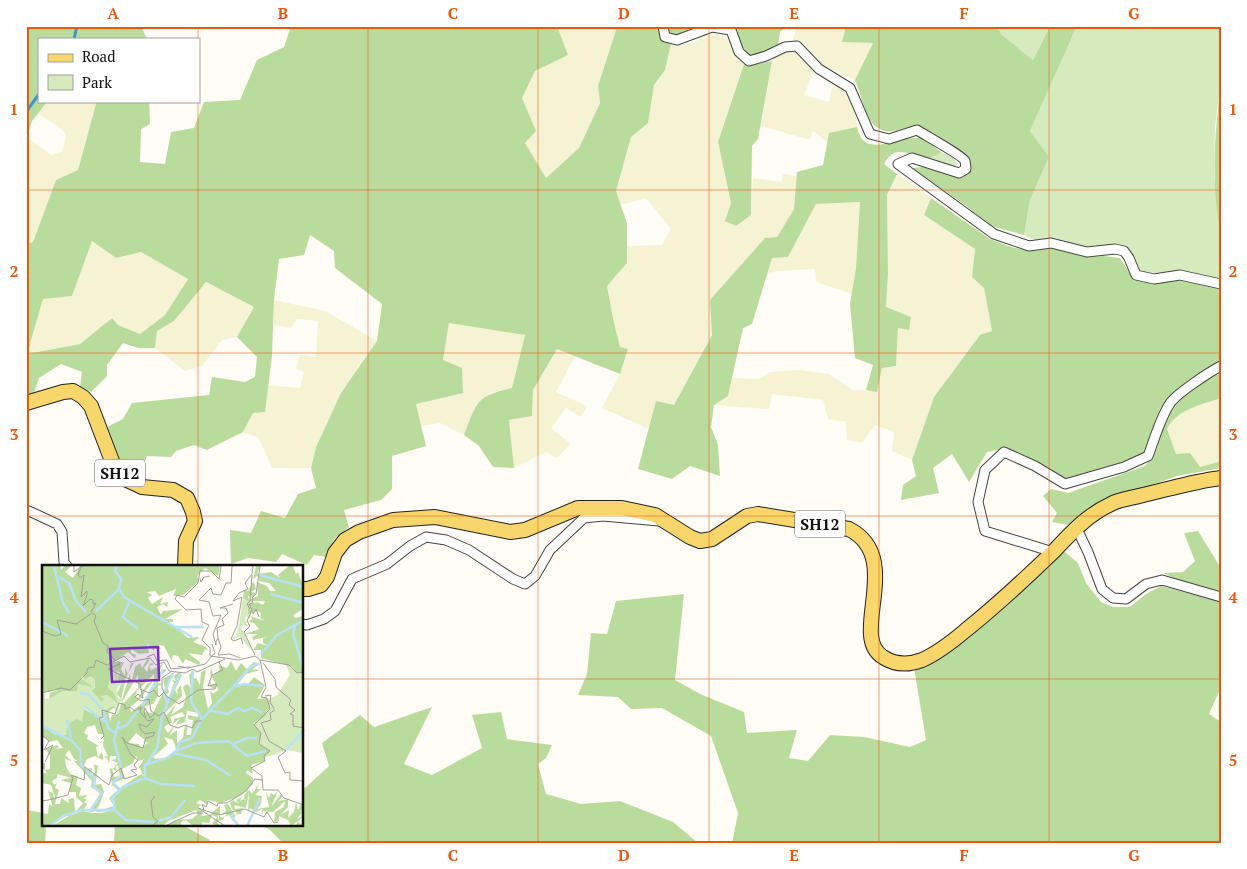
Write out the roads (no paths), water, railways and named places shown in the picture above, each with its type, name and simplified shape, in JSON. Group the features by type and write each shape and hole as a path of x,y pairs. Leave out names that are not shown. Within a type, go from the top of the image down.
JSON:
{"main road":[{"name":"SH12","path":"26,403 63,392 73,391 83,397 91,406 115,469 127,480 142,487 173,490 187,498 194,512 195,521 186,541 185,565"},
{"name":"SH12","path":"304,588 321,585 327,577 334,553 345,540 359,532 393,520 436,517 510,532 525,530 578,508 622,508 655,515 690,537 700,541 712,539 747,516 758,514 849,529 866,542 873,558 876,584 870,632 872,644 880,656 894,663 906,664 923,660 947,646 1053,552 1076,527 1111,504 1204,480 1221,478"}],"street":[{"path":"664,26 665,37 677,40 712,27 731,30 740,52 749,61 766,56 785,47 797,46 819,69 850,88 870,134 889,139 917,130 959,154 965,161 966,169 959,173 912,158 898,164 994,234 1029,246 1051,243 1087,252 1115,249 1124,251 1136,275 1154,279 1180,275 1221,284"},
{"path":"1053,552 985,531 978,502 985,470 1004,452 1036,466 1065,484 1124,467 1148,456 1171,402 1207,374 1221,366"},
{"path":"26,512 38,514 58,524 62,532 64,562 66,565"},
{"path":"304,624 324,619 335,611 352,579 387,564 410,546 426,537 446,540 461,547 525,584 535,576 550,550 584,518 603,516 667,522"},
{"path":"1076,527 1102,589 1113,598 1126,599 1146,584 1162,580 1221,596"}],"waterway":[{"path":"74,38 77,26"},
{"path":"26,112 38,95"}]}
